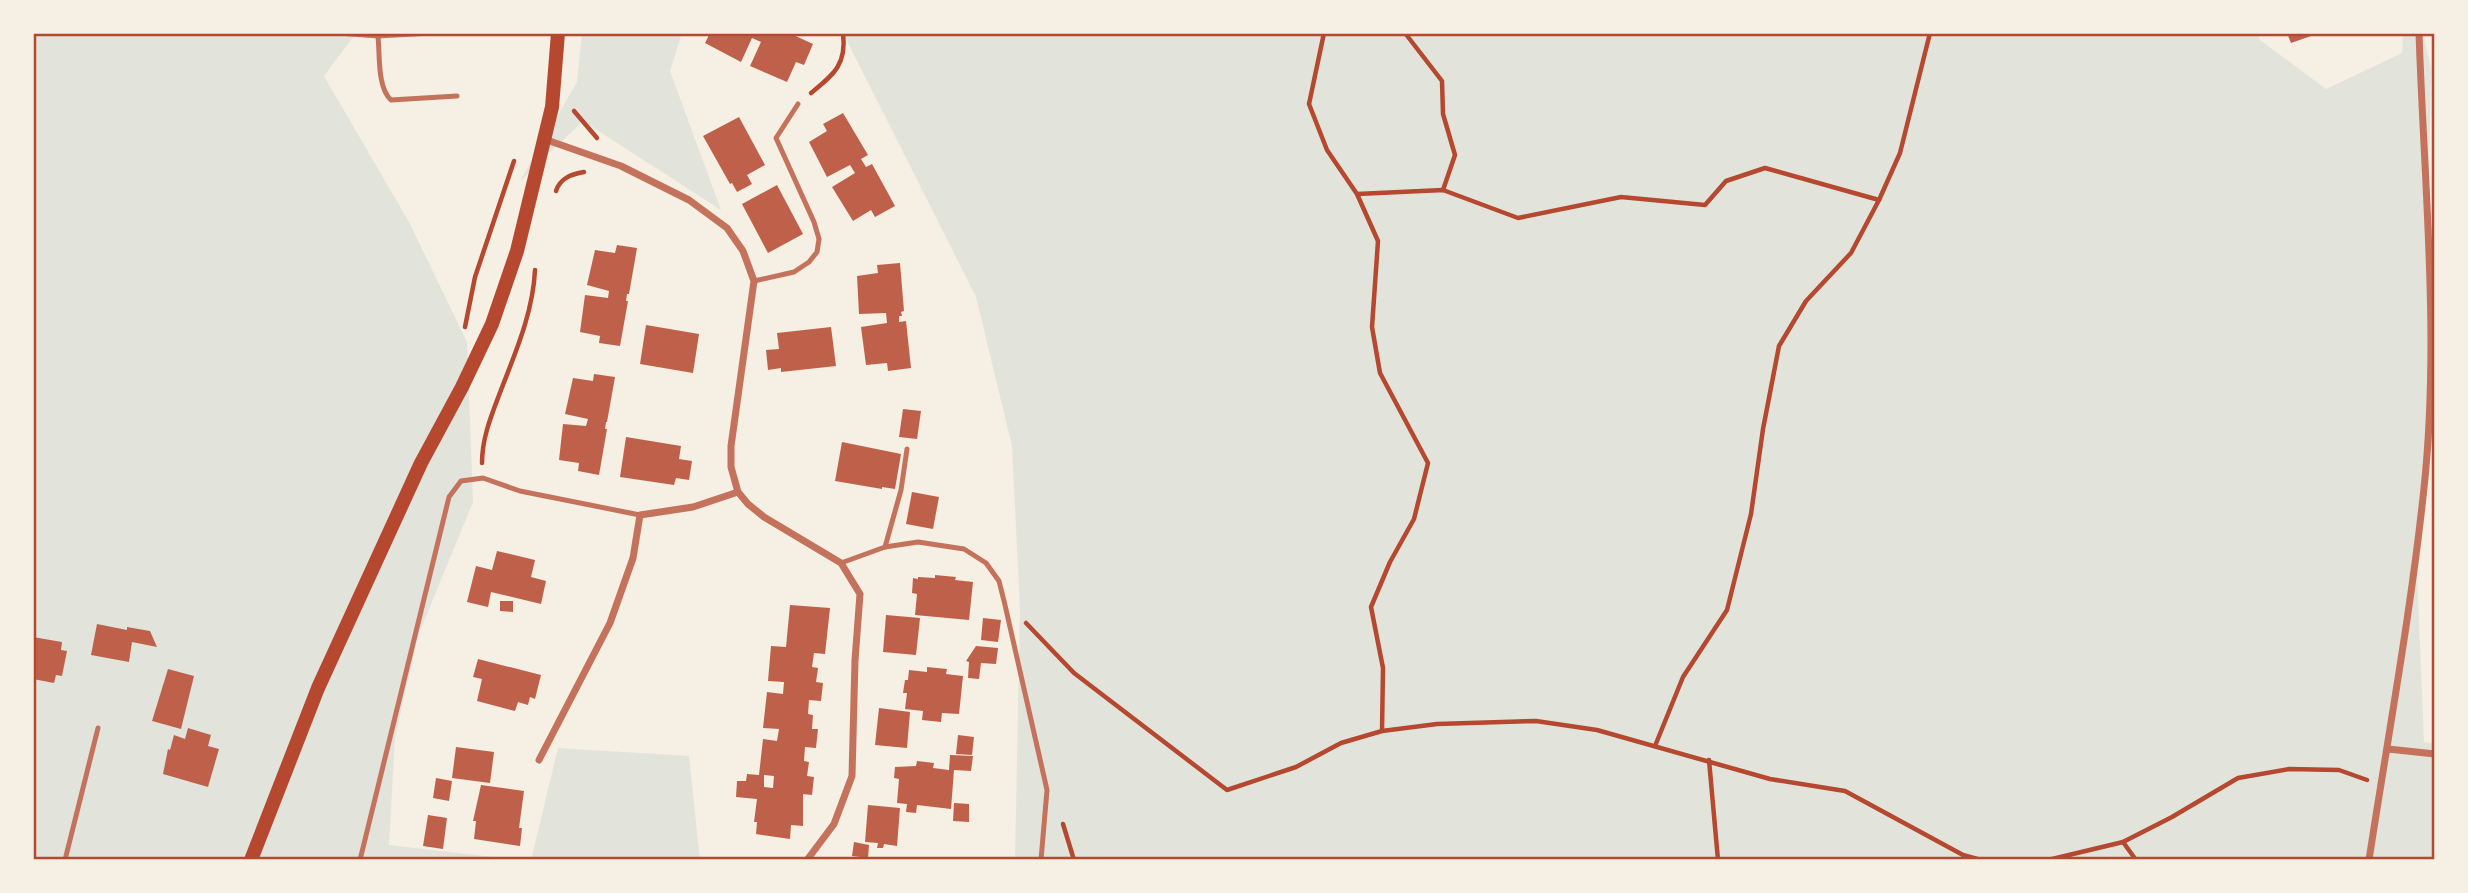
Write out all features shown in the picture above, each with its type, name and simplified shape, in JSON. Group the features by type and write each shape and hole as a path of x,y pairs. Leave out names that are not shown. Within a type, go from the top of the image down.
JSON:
{"main road":[{"path":"251,860 318,688 421,463 492,324 517,251 552,107 558,33"}],"street":[{"path":"2369,860 2388,749 2424,487 2432,335 2419,33"},
{"path":"544,139 621,166 689,200 727,228 743,251 754,281 731,446 731,467 738,492 764,517 841,563 860,594 852,776 834,824 807,860"},
{"path":"539,760 610,623 633,558 640,515 693,507 738,492"},
{"path":"2388,749 2435,754"}],"lane":[{"path":"338,33 378,36 431,33"},
{"path":"378,36 385,95 391,100 457,96"},
{"path":"754,281 794,272 810,262 817,252 819,239 814,222 776,138 798,104"},
{"path":"886,547 901,490 907,449"},
{"path":"360,860 449,497 461,481 483,478 520,491 640,515"},
{"path":"841,563 886,547 918,542 964,549 986,563 999,581 1047,790 1041,860"},
{"path":"65,860 98,728"}],"path":[{"path":"798,104 835,74 843,33"},
{"path":"1324,33 1309,104 1327,150 1357,194 1378,241 1372,327 1380,373 1428,463 1414,519 1390,562 1371,607 1383,668 1382,731"},
{"path":"1405,33 1442,81 1443,114 1455,155 1443,190"},
{"path":"1655,746 1683,677 1727,610 1751,514 1763,429 1779,346 1806,301 1851,253 1879,200 1900,153 1927,35"},
{"path":"552,107 573,110 597,137 585,172 569,175 558,186 554,199"},
{"path":"463,334 475,277 515,160"},
{"path":"1357,194 1443,190 1518,218 1621,197 1705,205 1726,181 1765,168 1879,200"},
{"path":"483,478 482,459 487,425 520,339 534,292 535,262"},
{"path":"1005,605 1039,635 1074,673 1227,790 1296,767 1341,743 1382,731 1437,724 1536,721 1597,730 1770,779 1845,791 1964,855 1981,860"},
{"path":"1709,760 1718,860"},
{"path":"2048,860 2123,842 2238,778 2289,769 2339,770 2381,785"},
{"path":"2123,842 2136,860"}],"shaded area":[{"path":"33,33 356,33 324,76 409,222 467,342 473,502 418,636 395,738 389,845 518,860 33,860"},
{"path":"582,33 682,33 670,71 721,210 583,121 520,181 577,82"},
{"path":"843,33 2257,33 2260,40 2326,89 2402,53 2403,33 2423,33 2431,69 2428,233 2430,400 2417,572 2424,742 2435,744 2435,860 1015,860 1020,610 1012,446 976,297"},
{"path":"558,748 689,756 700,860 531,860"}],"building":[{"path":"710,33 789,33 813,44 804,65 796,62 787,82 750,66 761,42 752,38 741,62 705,43"},
{"path":"2287,33 2317,33 2317,34 2291,43"},
{"path":"843,113 868,155 861,159 866,167 872,164 895,206 875,217 871,210 853,221 832,187 855,173 850,165 827,177 809,142 827,131 823,124"},
{"path":"739,117 765,165 747,175 752,184 737,192 703,136"},
{"path":"777,185 803,234 768,253 742,204"},
{"path":"617,245 637,248 620,346 599,343 600,336 580,332 585,295 608,298 609,291 587,285 595,250 615,253"},
{"path":"900,263 904,311 901,312 902,316 899,316 899,322 906,321 911,368 888,371 887,363 866,365 861,327 887,323 886,313 859,314 857,276 878,273 877,265"},
{"path":"646,325 699,334 693,373 640,364"},
{"path":"831,327 836,366 781,372 781,368 768,370 766,350 779,349 777,333"},
{"path":"594,374 615,377 599,475 578,471 579,463 559,460 563,424 586,426 588,419 565,414 573,378 593,381"},
{"path":"903,409 921,411 917,439 899,437"},
{"path":"626,437 681,446 679,459 692,461 689,480 676,478 674,485 620,477"},
{"path":"842,442 901,454 895,489 835,481"},
{"path":"912,492 939,497 933,529 906,524"},
{"path":"497,551 535,560 531,577 546,581 541,604 491,592 488,607 467,602 476,566 492,570"},
{"path":"935,575 973,582 969,620 915,615 917,594 912,593 913,578 935,578"},
{"path":"500,601 513,601 513,612 500,611"},
{"path":"790,605 830,608 825,654 814,653 812,667 818,668 816,682 823,683 821,701 809,700 808,714 813,715 812,729 818,729 816,748 805,747 804,761 809,762 807,776 814,777 812,795 803,794 803,826 791,825 790,839 756,834 757,822 754,822 757,799 736,797 737,781 746,781 747,774 759,775 763,739 777,741 779,729 763,728 767,692 783,694 784,682 768,681 771,646 786,647","holes":["764,775 774,776 773,788 764,787"]},
{"path":"886,615 920,618 916,655 883,652"},
{"path":"983,618 1001,620 998,642 981,640"},
{"path":"97,624 150,631 157,647 132,642 129,662 91,655"},
{"path":"33,637 62,642 61,650 67,651 62,676 56,675 54,683 33,679"},
{"path":"976,646 998,648 996,664 981,663 979,679 968,678 969,662 966,661"},
{"path":"478,659 541,675 535,699 530,697 528,705 518,702 515,711 477,701 482,679 473,677"},
{"path":"927,667 947,669 946,674 963,676 959,714 942,713 941,722 922,720 923,711 905,709 907,693 903,693 909,670 927,672"},
{"path":"168,669 194,676 181,729 152,721"},
{"path":"879,708 910,712 907,748 875,745"},
{"path":"188,728 211,735 208,746 219,749 208,787 163,774 174,735 185,739"},
{"path":"958,735 974,737 972,755 956,754"},
{"path":"456,747 494,752 490,783 452,778"},
{"path":"950,755 973,756 971,771 954,770 951,809 917,805 916,813 906,812 907,804 897,803 899,779 894,778 895,767 916,766 917,761 934,763 933,768 949,770"},
{"path":"436,778 452,781 449,801 433,798"},
{"path":"481,785 524,791 519,828 522,828 520,846 474,839 476,821 473,821"},
{"path":"954,803 969,804 969,822 953,821"},
{"path":"868,805 900,808 897,846 884,844 883,848 877,848 878,843 865,842"},
{"path":"428,815 447,818 443,849 423,846"},
{"path":"854,842 869,845 868,858 852,856"}]}
